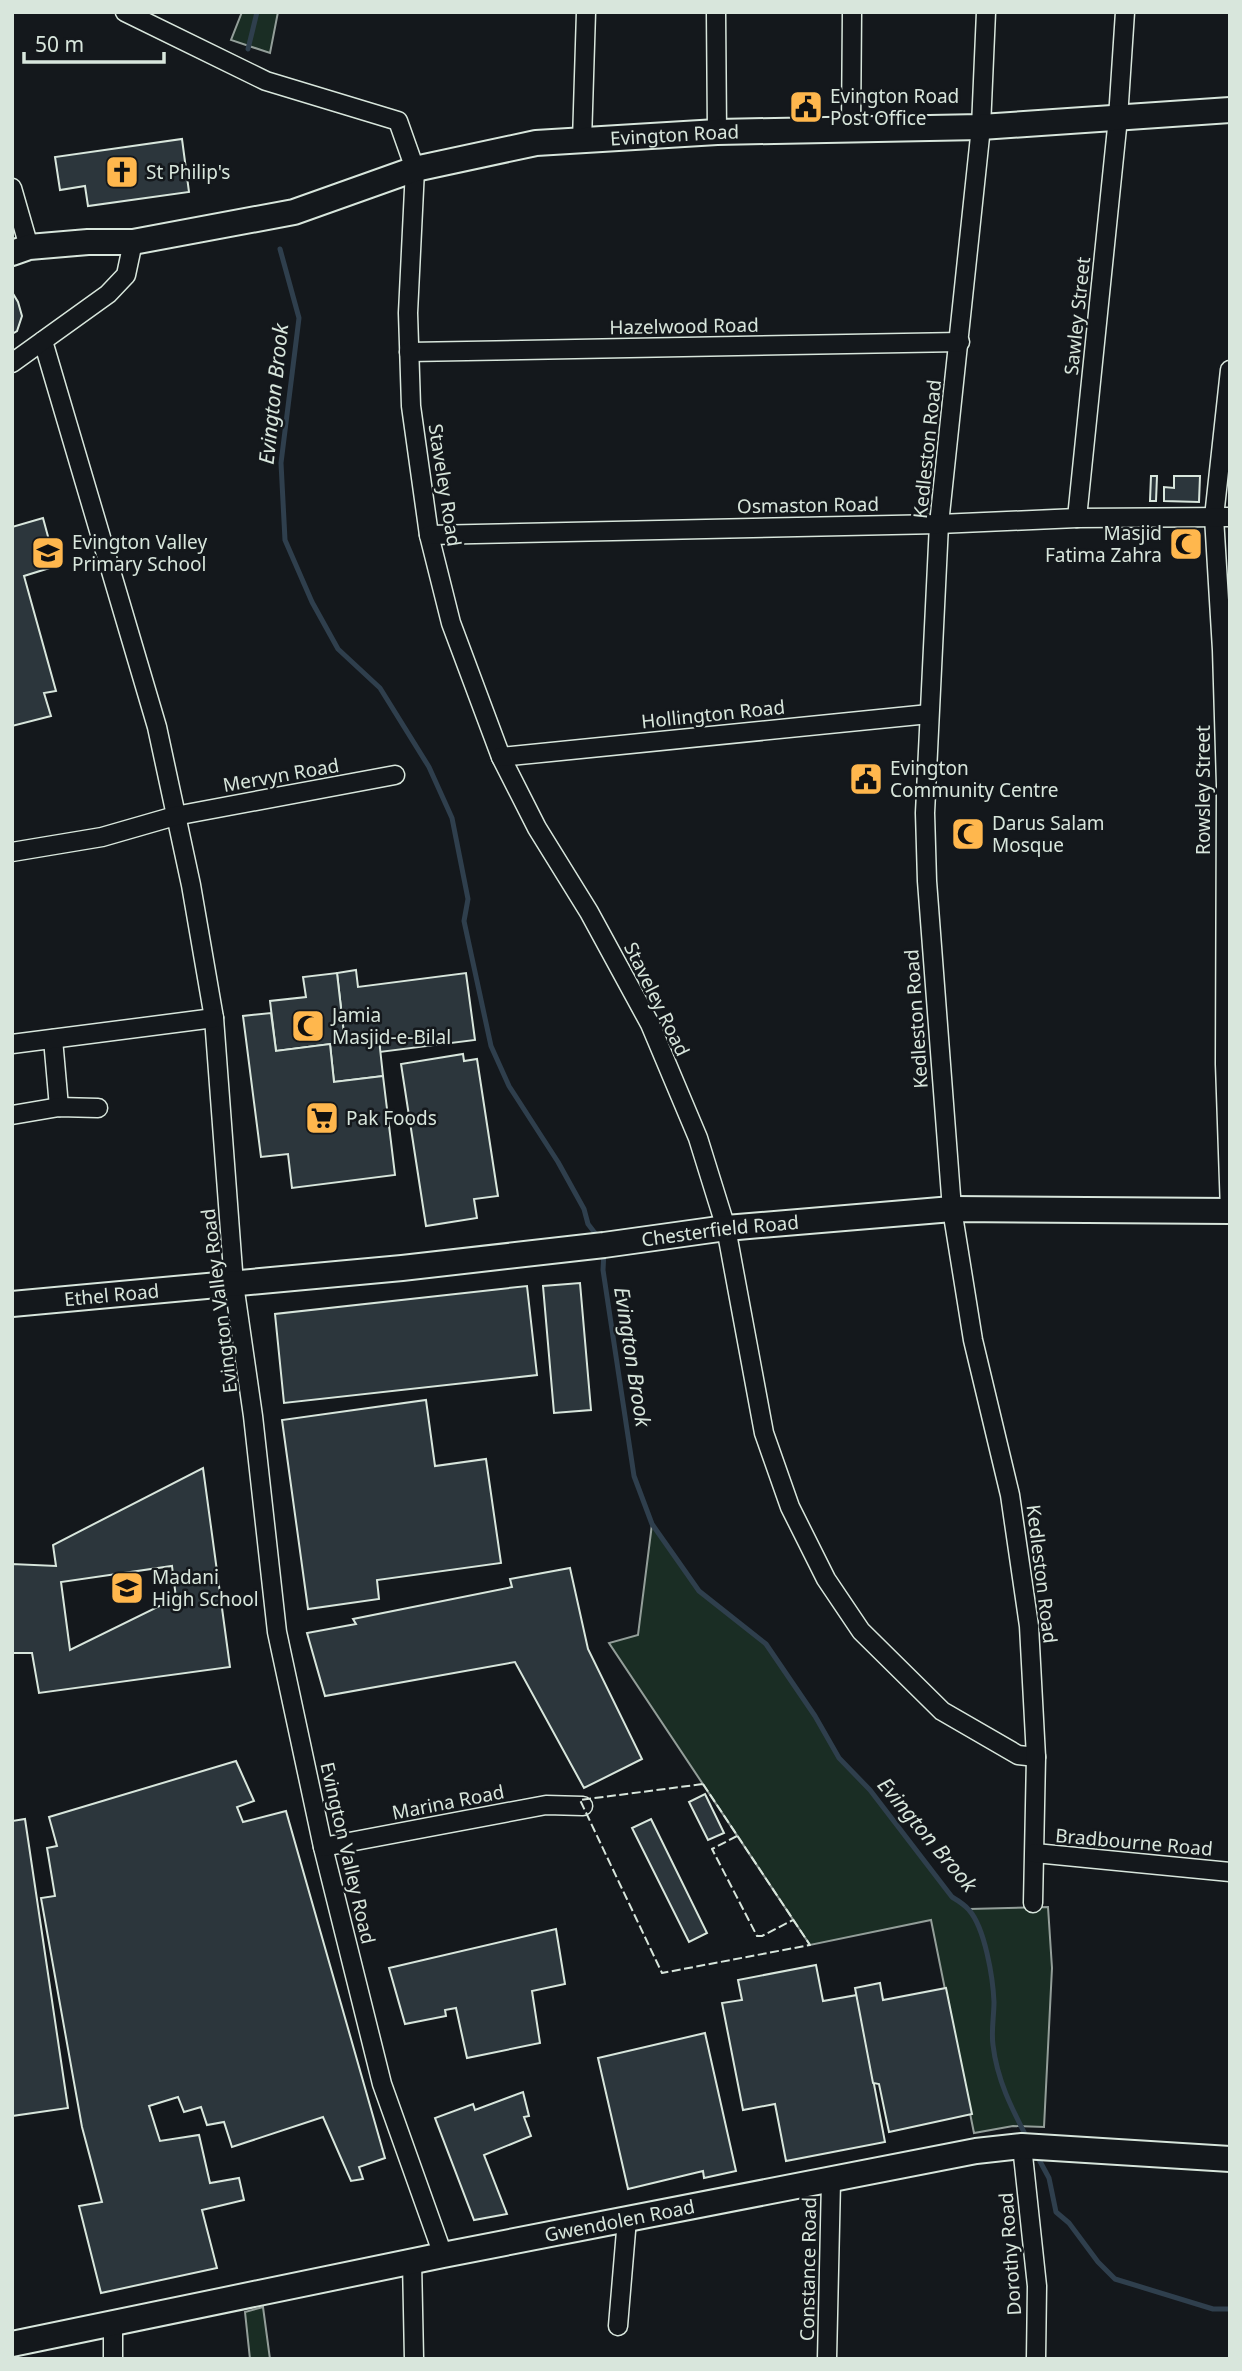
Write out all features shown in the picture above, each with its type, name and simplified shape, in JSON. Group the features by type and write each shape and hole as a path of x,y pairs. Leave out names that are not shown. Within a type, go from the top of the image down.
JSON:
{"street":[{"path":"125,12 266,81 398,121 415,169"},
{"path":"582,141 586,12"},
{"path":"716,12 717,132"},
{"path":"851,129 852,12"},
{"name":"Kedleston Road","path":"986,12 981,127 939,524 925,813 927,881 952,1209 973,1340 1010,1495 1029,1626 1036,1757 1033,1903"},
{"name":"Sawley Street","path":"1077,518 1118,118 1125,12"},
{"name":"Evington Road","path":"21,250 89,242 133,242 294,212 415,169 536,143 717,132 981,127 1230,110"},
{"name":"Staveley Road","path":"415,169 408,313 411,406 429,535 451,623 501,757 537,828 589,912 650,1024 698,1139 726,1228 764,1433 790,1507 825,1579 861,1631 942,1711 1018,1755 1036,1757"},
{"path":"12,188 21,250"},
{"path":"12,363 107,294 126,275 133,242"},
{"name":"Evington Valley Road","path":"43,341 158,727 191,885 214,1018 223,1284 253,1416 277,1632 323,1847 382,2084 443,2255"},
{"name":"Hazelwood Road","path":"409,352 960,342"},
{"name":"Rowsley Street","path":"1230,370 1222,517 1228,785 1227,1064 1230,1211"},
{"name":"Osmaston Road","path":"429,535 939,524 1077,518 1222,517"},
{"name":"Hollington Road","path":"501,757 929,714"},
{"name":"Mervyn Road","path":"12,852 102,837 175,816 395,775"},
{"path":"12,1044 214,1018"},
{"path":"53,1039 59,1107"},
{"path":"12,1115 59,1107 98,1108"},
{"name":"Chesterfield Road","path":"223,1284 591,1247 726,1228 952,1209 1230,1211"},
{"name":"Ethel Road","path":"12,1304 223,1284"},
{"name":"Marina Road","path":"323,1847 546,1805 583,1806"},
{"name":"Bradbourne Road","path":"1035,1853 1230,1872"},
{"name":"Gwendolen Road","path":"12,2344 412,2261 976,2151 1028,2146 1230,2159"},
{"name":"Dorothy Road","path":"1028,2146 1037,2286 1036,2359"},
{"name":"Constance Road","path":"827,2359 831,2181"},
{"path":"618,2326 627,2219"},
{"path":"412,2261 414,2359"},
{"path":"113,2325 113,2359"}],"green space":[{"path":"242,12 278,12 270,53 231,40"},
{"path":"652,1524 699,1591 766,1644 815,1716 839,1758 870,1790 952,1897 969,1909 1048,1907 1052,1968 1044,2127 1013,2126 974,2133 931,1920 810,1945 609,1643 638,1635"},
{"path":"263,2307 270,2359 250,2359 245,2312"}],"building":[{"name":"St Philip's","path":"182,139 189,192 88,206 85,186 60,190 55,157"},
{"path":"12,292 22,316 17,331 12,334"},
{"path":"1151,476 1157,476 1156,501 1150,501"},
{"path":"1174,476 1200,476 1199,502 1164,501 1164,487 1174,488"},
{"path":"43,518 56,566 24,576 56,691 44,693 51,716 12,726 12,527"},
{"name":"Darus Salam Mosque","path":"982,826 982,840 955,842 955,828"},
{"path":"356,970 358,987 466,973 475,1040 380,1052 379,1039 345,1043 337,973"},
{"name":"Jamia Masjid-e-Bilal","path":"337,973 345,1043 379,1039 383,1076 334,1082 330,1044 276,1051 270,1001 306,997 303,977"},
{"name":"Pak Foods","path":"271,1013 276,1051 330,1044 334,1082 383,1076 395,1175 292,1188 288,1154 261,1157 243,1016"},
{"path":"463,1054 464,1061 477,1059 498,1196 474,1199 477,1218 426,1226 401,1064"},
{"path":"580,1283 591,1410 554,1413 543,1286"},
{"path":"527,1286 537,1375 284,1403 275,1314"},
{"path":"426,1400 435,1466 486,1459 501,1563 377,1580 379,1599 308,1609 282,1420"},
{"path":"203,1468 230,1667 39,1693 32,1653 12,1653 12,1564 56,1566 53,1545","holes":["172,1566 176,1598 70,1650 61,1582"]},
{"path":"570,1568 588,1649 642,1759 584,1788 515,1662 325,1696 307,1633 356,1624 353,1619 512,1587 510,1579"},
{"path":"236,1761 254,1801 237,1807 243,1822 286,1811 385,2158 359,2167 363,2179 351,2181 323,2117 232,2147 224,2122 207,2125 201,2107 184,2112 178,2097 149,2106 160,2141 199,2135 210,2183 239,2178 244,2200 202,2210 217,2268 101,2293 79,2206 102,2202 82,2127 41,1898 55,1896 47,1848 57,1846 49,1817"},
{"path":"705,1794 724,1833 708,1840 689,1802"},
{"path":"25,1819 68,2108 12,2116 12,1821"},
{"path":"651,1819 707,1933 689,1942 632,1828"},
{"path":"556,1929 565,1984 532,1991 540,2043 467,2058 456,2008 445,2010 446,2016 405,2024 389,1968"},
{"path":"816,1965 823,2001 857,1995 885,2142 786,2161 775,2104 743,2110 722,2003 742,2000 738,1980"},
{"path":"880,1983 883,2000 946,1988 972,2114 889,2132 879,2084 873,2083 855,1988"},
{"path":"705,2033 736,2171 704,2178 703,2171 628,2189 598,2058"},
{"path":"523,2092 529,2116 524,2117 531,2136 484,2155 507,2214 474,2220 435,2118 473,2104 475,2110"}],"waterway":[{"name":"Evington Brook","path":"248,49 257,12"},
{"name":"Evington Brook","path":"280,249 299,318 281,463 285,540 312,602 338,649 380,688 429,767 452,818 468,899 464,921 491,1046 509,1086 558,1162 584,1209 588,1224 598,1237"},
{"name":"Evington Brook","path":"604,1251 603,1270 634,1476 652,1524 699,1591 766,1644 815,1716 839,1758 870,1790 952,1897 965,1906 975,1918 984,1941 992,1980 992,2040 995,2058 1011,2106 1028,2140"},
{"name":"Evington Brook","path":"1036,2154 1049,2178 1056,2212 1069,2223 1098,2262 1115,2279 1213,2309 1230,2309"}],"fence":[{"path":"703,1784 810,1945 662,1973 580,1800 703,1784"},
{"path":"737,1836 712,1849 757,1936 793,1920"}],"place":[{"name":"Evington Road Post Office","path":"806,107"},
{"name":"St Philip's","path":"122,172"},
{"name":"Masjid Fatima Zahra","path":"1186,544"},
{"name":"Evington Valley Primary School","path":"48,553"},
{"name":"Evington Community Centre","path":"866,779"},
{"name":"Darus Salam Mosque","path":"968,834"},
{"name":"Jamia Masjid-e-Bilal","path":"308,1026"},
{"name":"Pak Foods","path":"322,1118"},
{"name":"Madani High School","path":"127,1588"}]}
